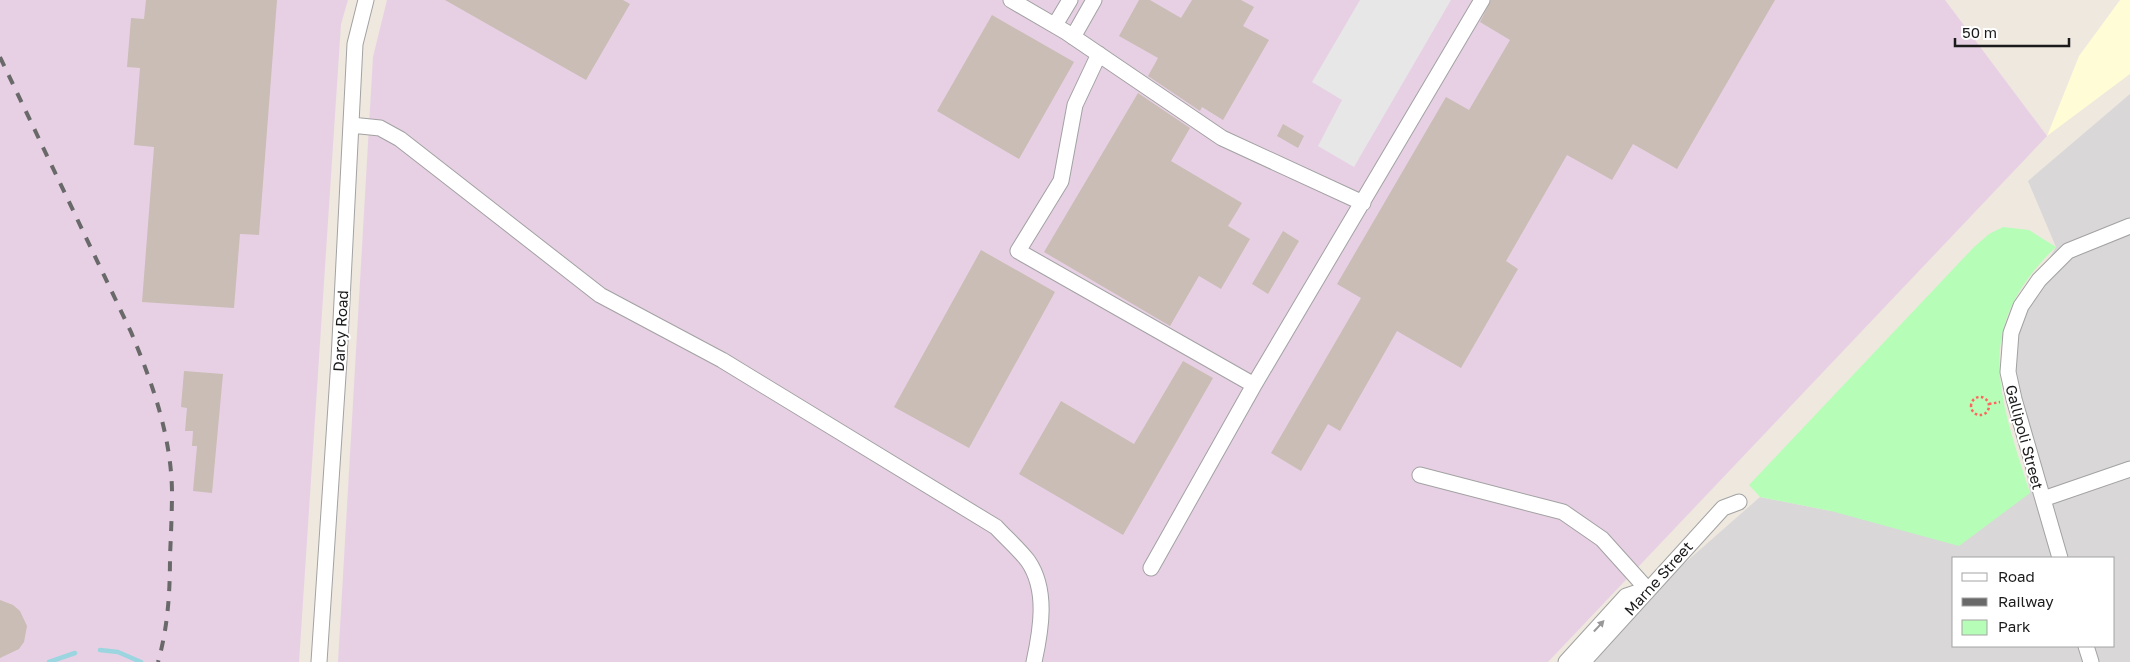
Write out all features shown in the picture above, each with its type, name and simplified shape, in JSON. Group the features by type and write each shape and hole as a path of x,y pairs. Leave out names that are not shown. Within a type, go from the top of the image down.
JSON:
{"street":[{"name":"Darcy Road","path":"319,662 339,360 355,44 366,0"},
{"path":"1011,0 1073,36 1222,138 1363,203"},
{"path":"1055,25 1070,0"},
{"path":"1073,36 1094,0"},
{"path":"1151,568 1254,385 1482,0"},
{"path":"1100,54 1075,105 1060,181 1018,251 1254,385"},
{"path":"351,126 380,128 400,139 600,295 722,360 996,527 1028,562 1041,594 1038,643 1034,662"},
{"name":"Gallipoli Street","path":"2060,557 2019,422 2008,372 2011,333 2021,306 2039,280 2068,251 2130,226"},
{"path":"2043,499 2130,469"},
{"path":"1420,475 1563,512 1602,539 1647,589 1626,596 1566,662"},
{"name":"Marne Street","path":"1583,662 1647,589 1723,508 1739,502"},
{"path":"2086,647 2091,662"}],"path":[{"path":"1983,398 1988,402 1988,410 1984,414 1978,415 1973,412 1971,404 1974,399 1983,398"}],"shaded area":[{"path":"0,0 348,0 341,24 299,662 0,662"},
{"path":"387,0 1945,0 2047,136 1548,662 338,662 373,57"},
{"path":"1360,0 1451,0 1354,167 1318,146 1342,100 1312,82"},
{"path":"2120,0 2130,0 2130,74 2047,136 2079,56"},
{"path":"2130,94 2130,662 1572,662 1760,497 1831,511 2030,493 2001,336 2056,247 2028,181"}],"green space":[{"path":"2003,227 2029,230 2056,247 2029,277 2012,306 2002,335 2000,364 2002,393 2009,425 2030,493 1959,546 1831,511 1760,497 1749,485 1974,247 1989,234"}],"building":[{"path":"146,0 277,0 259,235 240,234 234,308 142,302 154,147 134,145 140,68 127,67 131,18 144,19"},
{"path":"445,0 623,0 630,4 586,80"},
{"path":"1139,0 1150,0 1181,18 1192,0 1241,0 1254,7 1243,26 1269,40 1223,120 1202,107 1200,111 1148,76 1158,58 1119,36"},
{"path":"1491,0 1775,0 1677,169 1633,144 1612,180 1567,155 1506,261 1518,269 1461,368 1397,331 1340,431 1328,424 1301,471 1271,453 1361,298 1337,284 1446,97 1469,110 1510,40 1480,22"},
{"path":"992,15 1074,62 1019,159 937,111"},
{"path":"1138,93 1190,128 1171,161 1242,203 1228,226 1250,239 1221,289 1199,276 1170,326 1044,252"},
{"path":"1283,124 1304,136 1298,148 1277,136"},
{"path":"1283,231 1299,241 1268,294 1252,284"},
{"path":"981,250 1055,292 969,448 894,407"},
{"path":"1183,361 1213,378 1123,535 1019,474 1061,401 1134,444"},
{"path":"184,371 223,374 212,493 193,491 197,446 192,446 193,431 185,431 187,408 181,407"},
{"path":"0,600 13,605 20,611 27,626 24,642 19,649 0,658"}],"waterway":[{"path":"100,650 118,652 141,662"},
{"path":"49,662 75,653"}],"railway":[{"path":"0,57 131,332 159,409 168,450 172,491 169,596 164,636 158,662"}]}
